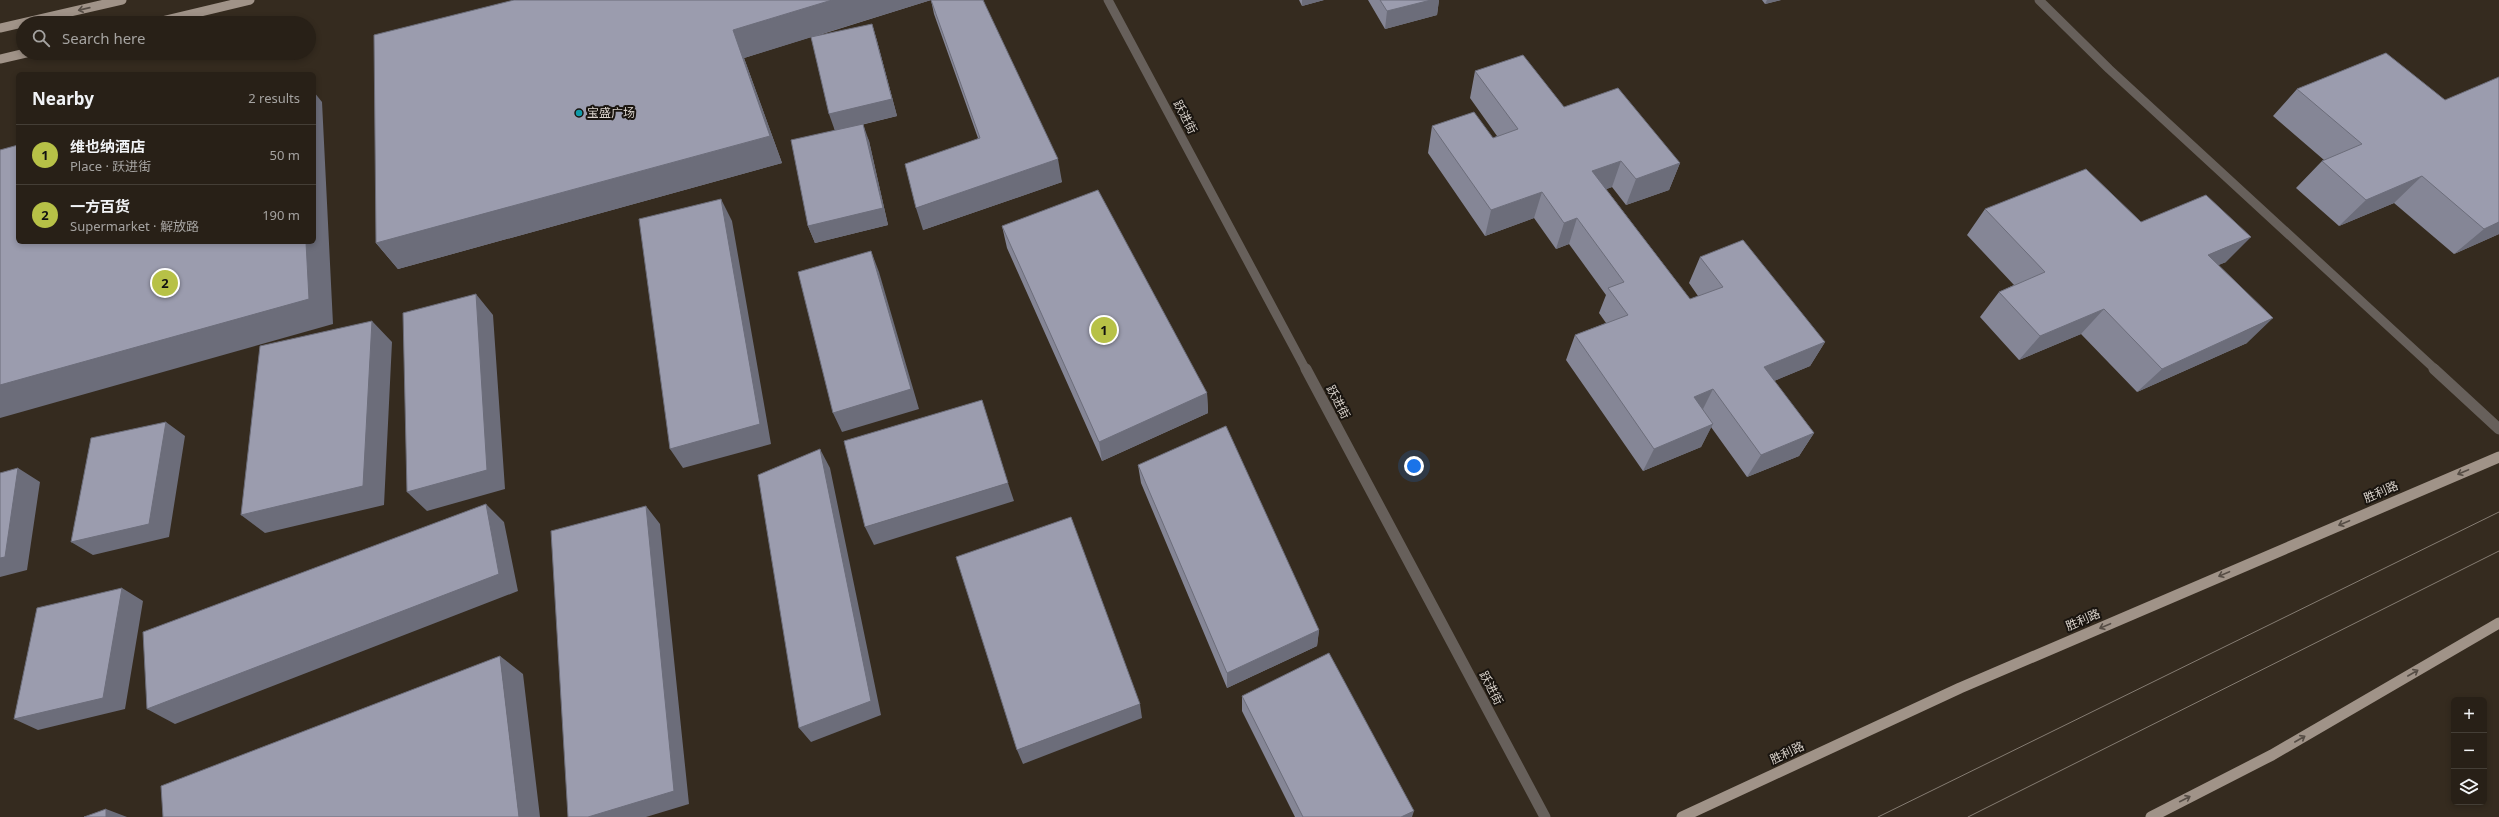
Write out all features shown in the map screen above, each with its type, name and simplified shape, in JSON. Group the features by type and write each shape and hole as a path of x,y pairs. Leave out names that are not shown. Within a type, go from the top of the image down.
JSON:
{"main road":[{"path":"52,16 122,0"},
{"path":"183,16 250,0"},
{"path":"0,28 16,24"},
{"path":"0,59 16,55"},
{"name":"胜利路","path":"1682,817 1960,688 2499,457"},
{"path":"2151,817 2272,756 2499,623"}],"street":[{"name":"跃进街","path":"1108,0 1545,817"},
{"path":"2039,0 2109,69 2499,429"}],"building":[{"name":"宝盛广场","path":"514,0 832,0 733,30 770,136 376,243 374,35"},
{"path":"931,0 983,0 1058,159 916,208 905,164 980,138"},
{"path":"1380,0 1431,0 1387,11"},
{"path":"872,24 892,99 829,114 811,37"},
{"path":"2386,53 2445,100 2499,77 2499,222 2484,229 2422,176 2366,200 2322,161 2362,144 2297,89"},
{"path":"1523,55 1564,107 1618,88 1680,163 1636,179 1621,161 1592,171 1690,299 1723,287 1700,257 1743,240 1825,342 1764,367 1814,433 1761,455 1713,389 1694,397 1713,424 1654,449 1575,335 1628,315 1608,288 1624,282 1577,218 1564,223 1542,192 1491,210 1432,126 1474,112 1493,138 1518,129 1475,71"},
{"path":"863,124 883,208 808,226 791,140"},
{"path":"16,146 16,244 306,244 309,299 0,385 0,150"},
{"path":"2086,169 2141,222 2206,195 2251,237 2208,255 2273,318 2162,369 2104,309 2040,336 1999,292 2045,272 1985,209"},
{"path":"1098,190 1207,393 1099,442 1002,226"},
{"path":"721,199 760,424 670,449 639,219"},
{"path":"871,251 911,389 833,413 798,272"},
{"path":"476,294 487,470 407,492 403,313"},
{"path":"372,321 363,486 241,515 260,346"},
{"path":"982,400 1008,483 865,527 844,441"},
{"path":"166,422 149,524 71,542 91,438"},
{"path":"1226,426 1319,630 1227,673 1138,465"},
{"path":"820,449 871,701 799,728 758,475"},
{"path":"18,468 5,557 0,558 0,473"},
{"path":"486,504 499,574 147,709 143,632"},
{"path":"646,506 674,791 588,817 568,817 551,531"},
{"path":"1071,517 1140,704 1017,750 956,557"},
{"path":"122,588 103,698 14,719 37,608"},
{"path":"1329,653 1414,811 1401,817 1303,817 1242,696"},
{"path":"500,656 519,817 163,817 161,786"},
{"path":"106,809 106,817 84,817"}],"tram line":[{"path":"1878,817 2499,512"},
{"path":"1968,817 2499,551"}],"place":[{"name":"宝盛广场","path":"579,113"},
{"name":"一方百货","path":"165,283"},
{"name":"维也纳酒店","path":"1104,330"}]}
